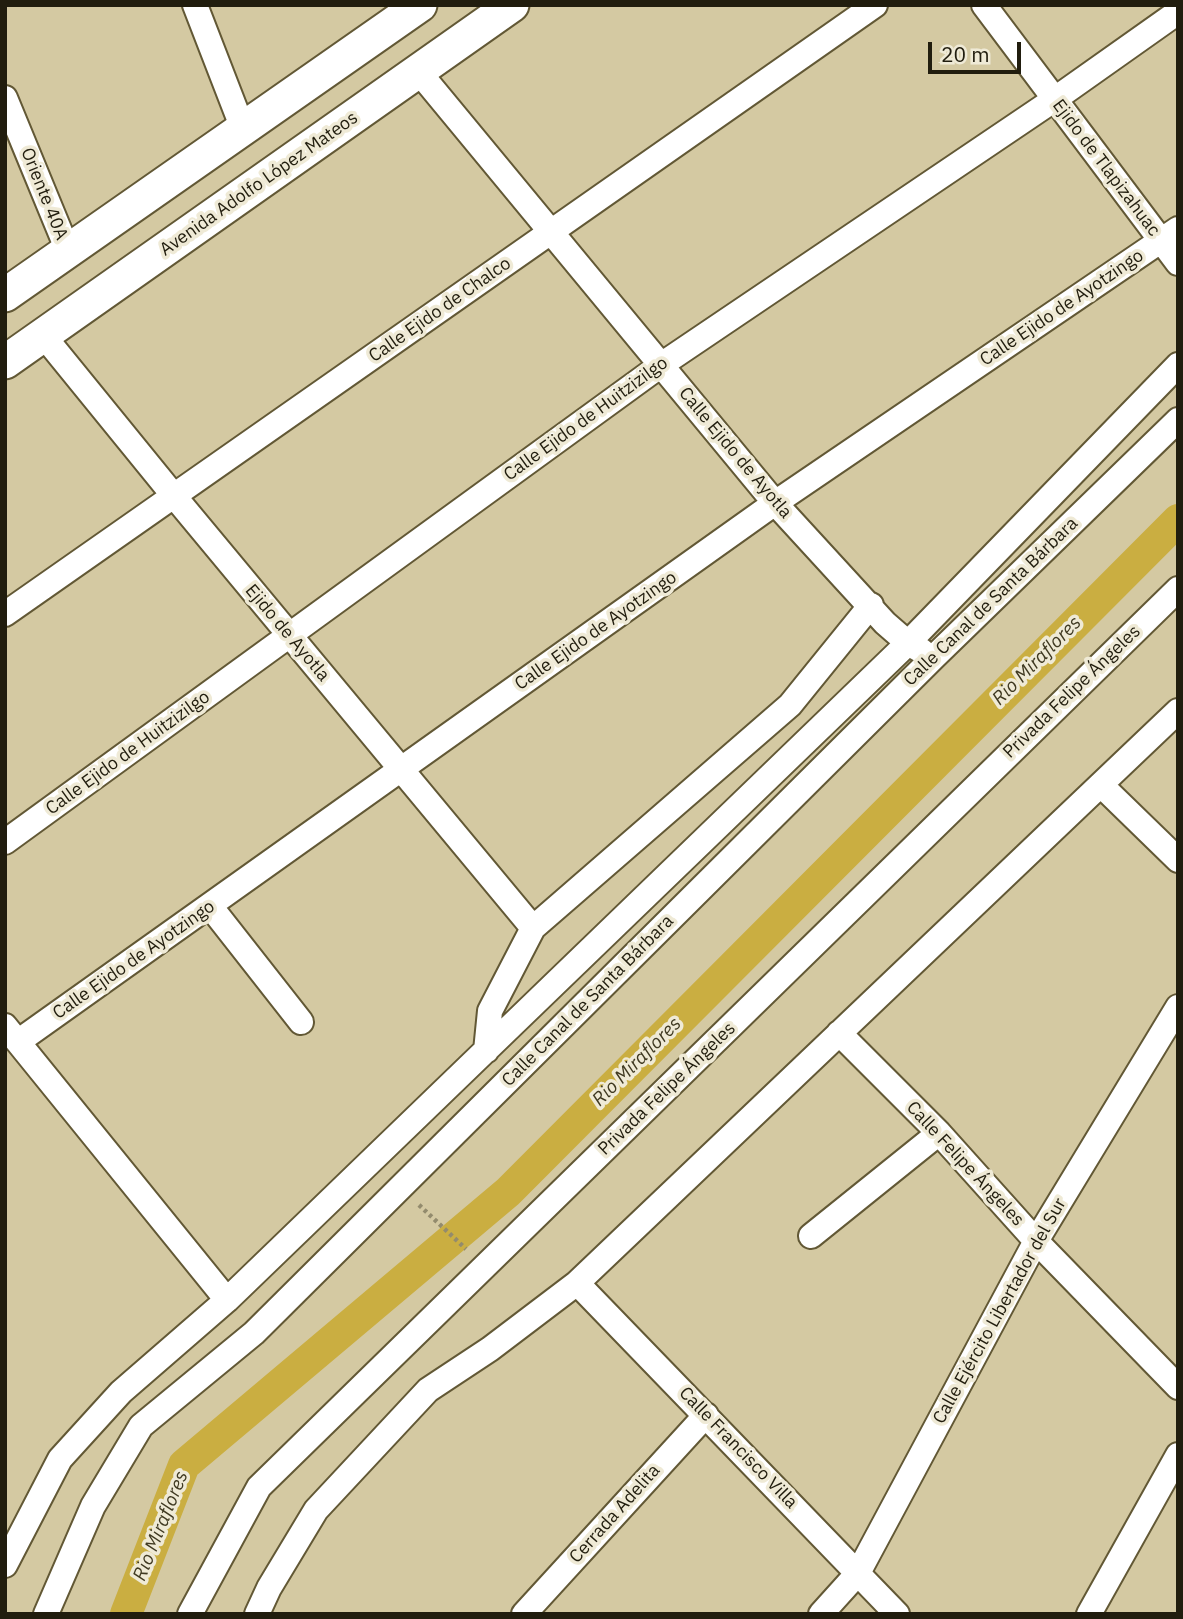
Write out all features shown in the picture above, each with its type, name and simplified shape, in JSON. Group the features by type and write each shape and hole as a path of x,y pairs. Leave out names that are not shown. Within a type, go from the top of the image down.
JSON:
{"main road":[{"path":"5,295 243,129 386,18 420,5"},
{"name":"Avenida Adolfo López Mateos","path":"5,362 512,5"}],"street":[{"path":"195,5 243,129"},
{"name":"Calle Ejido de Chalco","path":"5,614 875,5"},
{"name":"Ejido de Tlapizahuac","path":"984,5 1055,99 1169,235 1178,263"},
{"name":"Calle Ejido de Huitzizilgo","path":"5,842 661,365 1055,99 1178,12"},
{"name":"Calle Ejido de Ayotla","path":"418,71 775,503 885,622 908,643 934,657"},
{"name":"Oriente 40A","path":"5,98 68,251"},
{"name":"Calle Ejido de Ayotzingo","path":"12,1033 210,906 775,503 1169,235"},
{"name":"Ejido de Ayotla","path":"43,335 533,928"},
{"path":"5,1565 60,1459 121,1392 228,1300 908,643 1178,365"},
{"name":"Calle Canal de Santa Bárbara","path":"46,1614 93,1506 141,1426 254,1333 934,657 1178,420"},
{"name":"Privada Felipe Ángeles","path":"190,1614 260,1487 1178,589"},
{"path":"485,1051 490,1011 533,928 790,705 871,605"},
{"path":"257,1614 269,1588 316,1510 428,1390 490,1349 577,1283 1178,711"},
{"path":"1101,785 1178,860"},
{"path":"210,906 301,1022"},
{"name":"Calle Ejército Libertador del Sur","path":"821,1614 858,1573 1036,1241 1178,1007"},
{"path":"12,1033 228,1300"},
{"name":"Calle Felipe Ángeles","path":"839,1033 939,1133 1036,1241 1178,1387"},
{"path":"811,1236 939,1133"},
{"name":"Calle Francisco Villa","path":"577,1283 897,1614"},
{"name":"Cerrada Adelita","path":"524,1614 706,1415"},
{"path":"1089,1614 1178,1455"}],"path":[{"path":"401,1187 485,1267"}],"waterway":[{"name":"Rio Miraflores","path":"126,1614 184,1465 508,1192 1178,520"}]}
